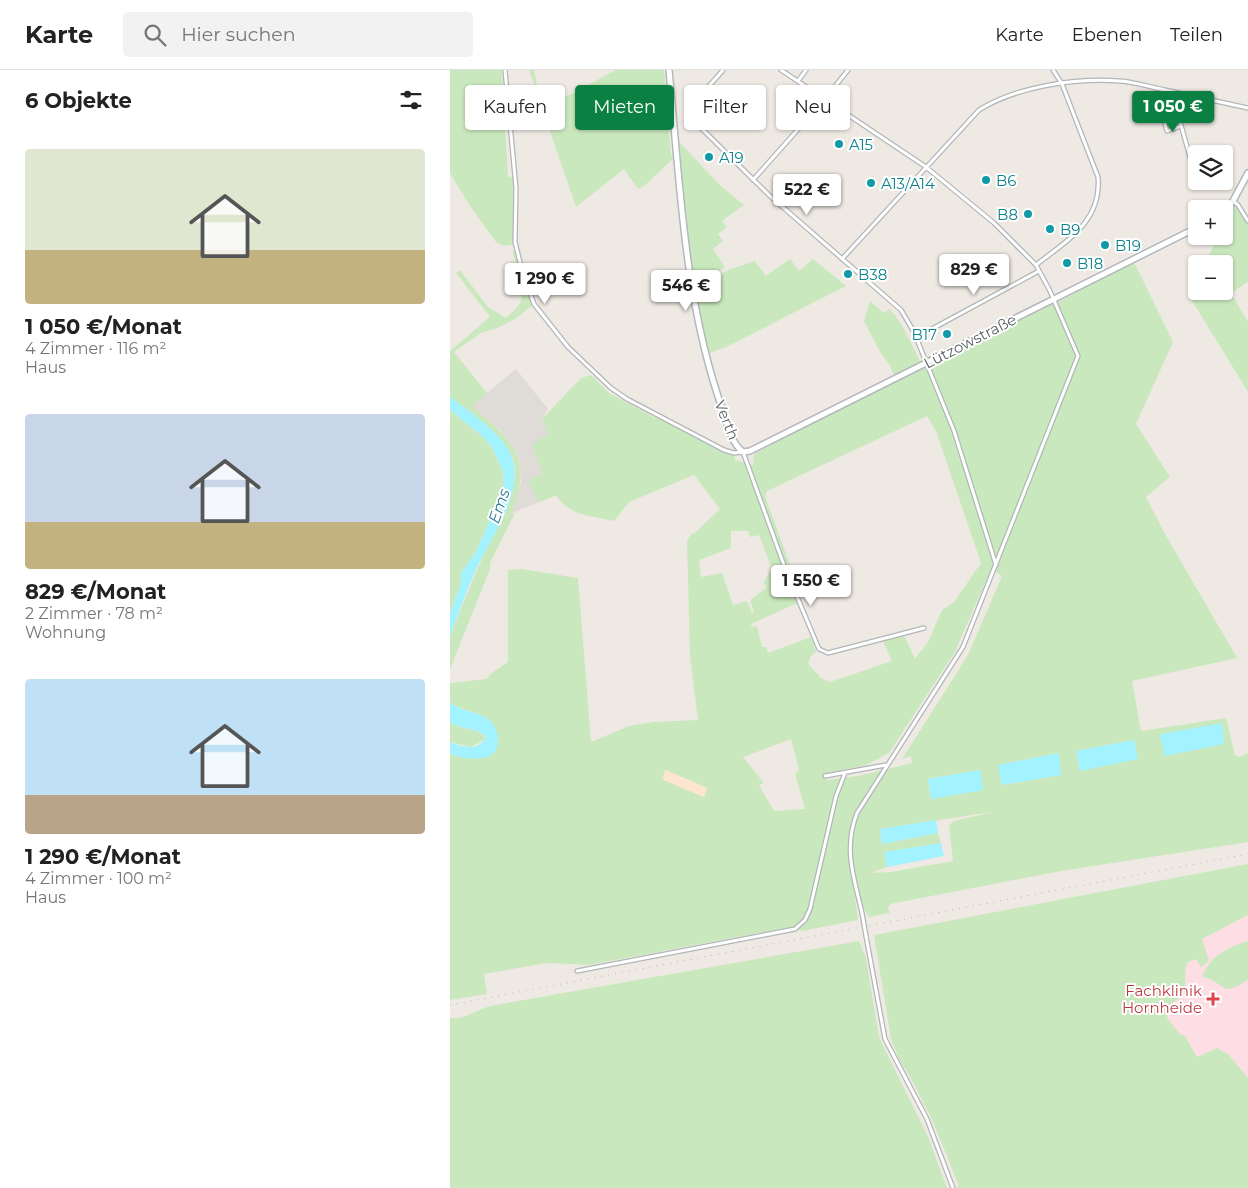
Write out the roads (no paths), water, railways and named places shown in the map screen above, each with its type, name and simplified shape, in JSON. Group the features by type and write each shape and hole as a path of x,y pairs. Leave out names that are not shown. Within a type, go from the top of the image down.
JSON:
{"street":[{"path":"505,70 516,188 515,242 522,274 538,311 568,347 619,393 724,450 734,453 743,452"},
{"name":"Verth","path":"669,70 687,254 693,296 710,376 733,437 743,452 785,568 819,649 828,653 924,628"},
{"path":"723,70 694,107 692,114 695,122 753,180 901,310 917,337 954,431 996,566"},
{"path":"782,70 804,85"},
{"path":"798,81 806,70"},
{"path":"836,85 848,70"},
{"path":"1036,265 1085,224 1094,210 1098,198 1098,177 1062,84 1053,70"},
{"path":"842,259 979,110 995,100 1028,89 1094,81 1121,81 1248,108"},
{"path":"1181,126 1167,131 1163,117 1181,109 1179,118 1188,150"},
{"path":"1170,115 1174,129"},
{"path":"850,116 926,167 994,223 1036,265 1054,299 1078,360 963,647 857,813 849,837 850,858 885,1039 926,1119 953,1188"},
{"path":"753,180 797,130"},
{"path":"1248,173 1233,201 1238,205 1248,222"},
{"name":"Lützowstraße","path":"743,452 750,451 1188,232"},
{"path":"917,337 1039,271"},
{"path":"826,776 887,765"},
{"path":"577,971 794,929 806,920 810,909 836,796 845,773"}],"water":[{"name":"Ems","path":"450,397 498,436 509,451 514,465 514,480 507,510 478,565 450,635 450,614 461,583 461,573 476,552 500,497 504,483 503,471 492,447 480,434 450,410"},
{"path":"450,703 483,716 492,723 498,739 498,745 493,754 488,757 474,759 458,757 450,753 450,742 470,747 479,745 486,737 478,732 450,722"},
{"path":"1222,723 1224,744 1165,756 1161,734"},
{"path":"1134,740 1138,759 1080,771 1076,751"},
{"path":"1059,753 1061,775 1002,785 998,765"},
{"path":"979,770 981,772 983,790 931,799 928,779"},
{"path":"936,820 938,833 882,844 880,829"},
{"path":"941,843 944,856 887,867 884,852"}],"railway":[{"path":"450,1005 1248,854"}],"place":[{"name":"A15","path":"839,144"},
{"name":"A19","path":"709,157"},
{"name":"B6","path":"986,180"},
{"name":"A13/A14","path":"871,183"},
{"name":"B8","path":"1028,214"},
{"name":"B9","path":"1050,229"},
{"name":"B19","path":"1105,245"},
{"name":"B18","path":"1067,263"},
{"name":"B38","path":"848,274"},
{"name":"B17","path":"947,334"},
{"name":"Fachklinik Hornheide","path":"1213,999"}]}
